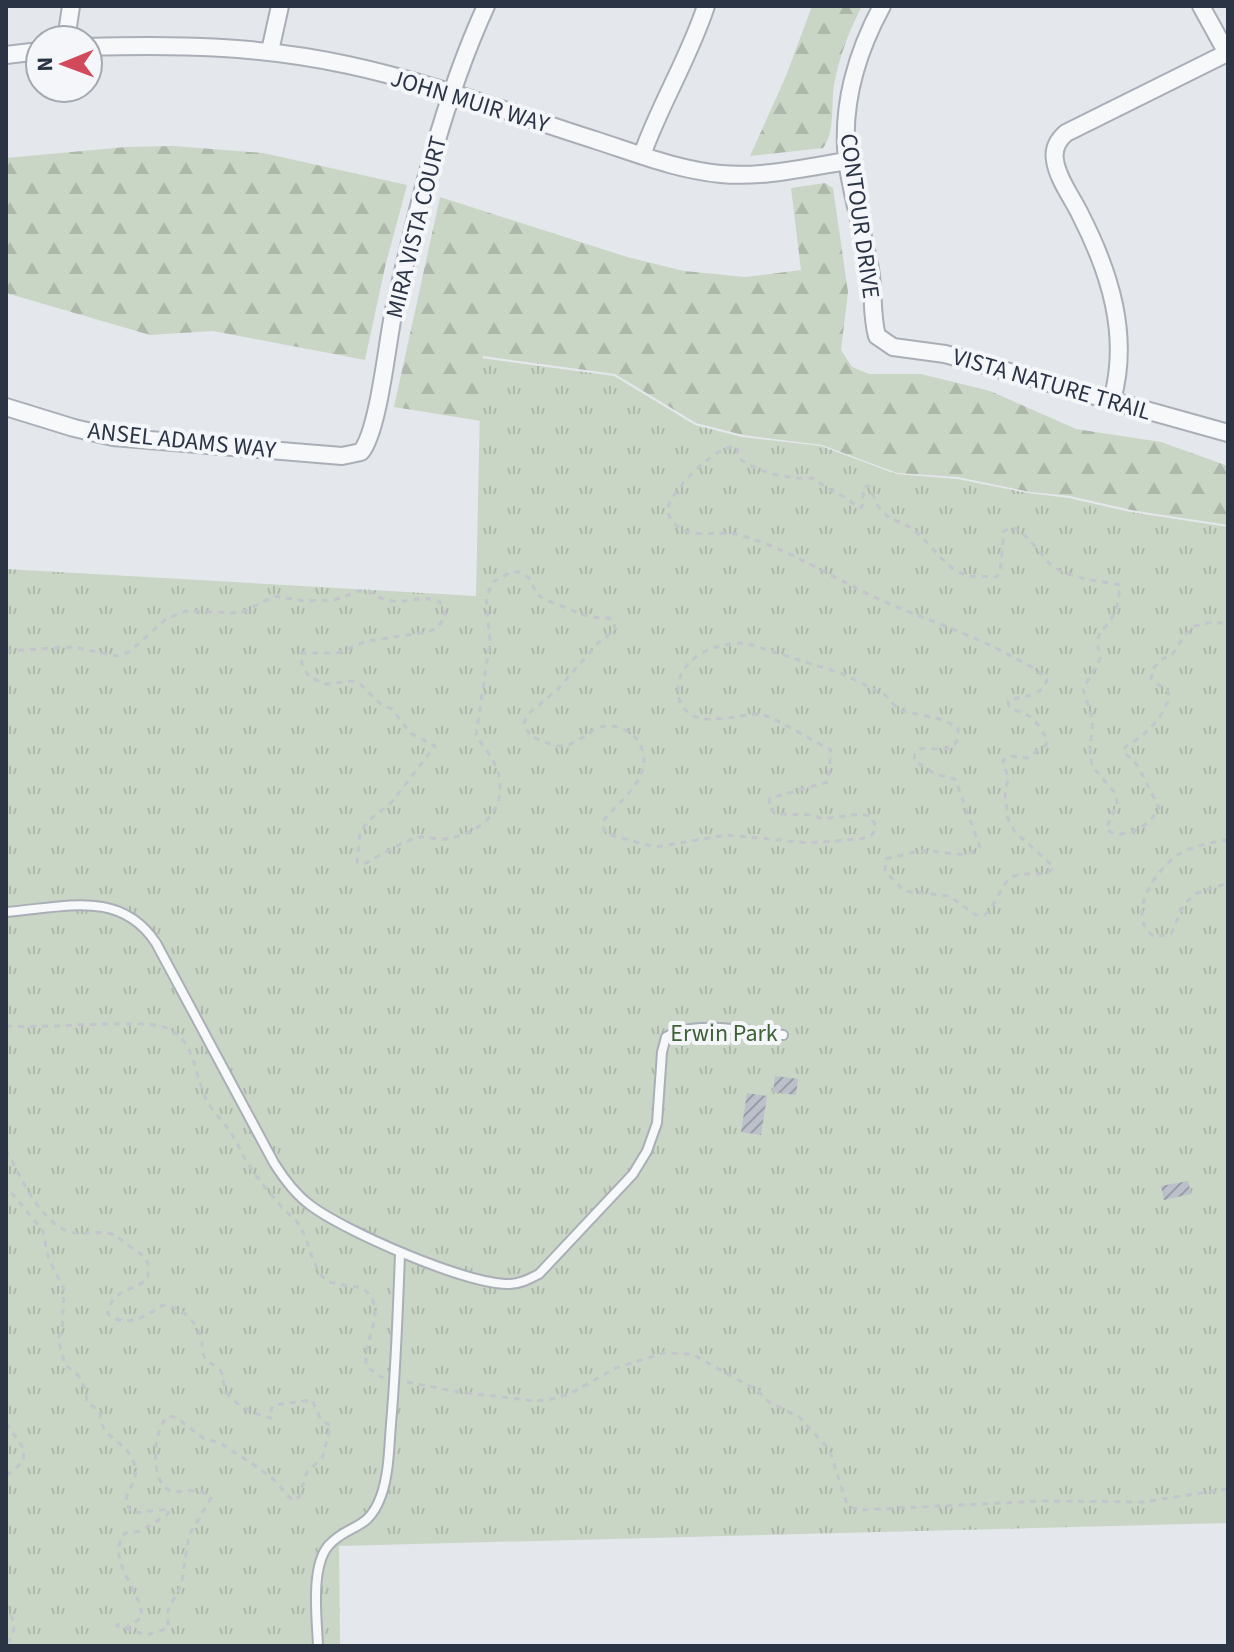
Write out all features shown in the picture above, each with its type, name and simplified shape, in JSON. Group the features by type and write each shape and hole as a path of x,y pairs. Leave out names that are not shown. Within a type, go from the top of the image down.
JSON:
{"street":[{"path":"270,51 280,6"},
{"name":"MIRA VISTA COURT","path":"361,452 371,434 406,260 450,92 486,6"},
{"path":"642,155 706,6"},
{"name":"CONTOUR DRIVE","path":"877,336 873,285 848,161 846,129 852,84 865,37 882,6"},
{"path":"1112,400 1118,369 1119,336 1115,305 1093,240 1055,163 1056,146 1066,133 1228,54 1201,6"},
{"name":"JOHN MUIR WAY","path":"104,47 209,46 270,51 349,65 450,92 682,168 723,174 762,174 848,161"},
{"name":"VISTA NATURE TRAIL","path":"877,336 893,347 945,354 1228,433"},
{"name":"ANSEL ADAMS WAY","path":"6,407 113,437 342,456 361,452"}],"lane":[{"path":"6,912 96,905 119,910 140,923 156,943 283,1177 314,1208 400,1253 501,1283 519,1283 539,1274 633,1174 647,1151 657,1123 662,1052 666,1037 673,1032 692,1028 783,1035"},
{"path":"318,1646 317,1581 321,1560 330,1544 361,1527 377,1506 385,1479 395,1380 400,1253"}],"path":[{"path":"6,651 73,647 117,656 129,652 166,619 186,611 240,613 275,596 303,601 334,600 359,591 369,591 377,597 397,602 425,598 440,602 446,616 437,628 428,632 367,641 337,653 301,653 302,664 309,677 326,684 353,681 361,685 383,706 392,709 410,733 435,746 391,803 367,822 360,834 357,852 357,862 364,864 419,837 442,840 477,829 489,820 496,805 499,784 497,769 476,735 490,641 486,598 493,582 511,572 520,572 529,578 537,594 544,599 589,617 609,618 614,622 615,630 598,643 564,683 528,714 524,723 530,736 557,746 577,741 600,727 610,725 622,728 638,742 645,759 643,772 630,792 603,821 607,834 655,847 727,835 809,843 861,839 873,834 876,826 870,816 861,814 822,819 814,815 777,814 768,807 770,798 774,796 792,794 828,782 831,750 763,714 699,719 683,707 678,690 681,672 687,664 719,646 733,642 746,643 843,674 885,695 899,710 944,720 958,728 957,741 951,747 944,750 920,749 914,760 935,774 955,779 980,847 967,854 951,855 929,850 892,857 886,859 885,871 904,891 949,896 976,915 985,915 996,905 1006,882 1014,876 1047,873 1054,867 1015,832 1008,819 1005,794 1008,778 1003,760 1011,756 1027,758 1046,745 1046,734 1037,720 1015,711 1008,701 1040,691 1047,684 1047,679 975,636 885,602 759,541 723,531 688,532 678,528 668,511 669,503 677,493 703,463 717,451 731,445 737,447 738,457 745,464 762,471 801,479 813,478 826,490 845,495 858,508 862,507 864,487 869,486 878,506 890,519 911,526 950,566 969,576 996,577 1000,573 1004,531 1012,527 1063,572 1120,585 1114,613 1103,626 1097,642 1100,659 1083,689 1093,720 1092,766 1116,794 1117,804 1106,829 1113,835 1122,835 1138,828 1153,819 1159,808 1138,766 1123,751 1127,744 1142,736 1168,703 1168,691 1151,679 1153,669 1160,660 1172,655 1184,636 1195,626 1213,622 1228,624"},
{"path":"1228,840 1183,852 1166,866 1143,901 1142,918 1147,932 1155,937 1171,934 1184,904 1197,893 1228,883"},
{"path":"6,1026 38,1028 83,1022 154,1025 170,1029 185,1043 193,1056 198,1083 210,1107 229,1129 247,1163 274,1198 298,1222 323,1277 332,1283 356,1286 372,1297 374,1319 365,1358 367,1367 383,1378 459,1392 536,1401 569,1394 616,1368 663,1353 692,1354 799,1417 829,1449 846,1501 851,1508 861,1510 1040,1501 1143,1502 1228,1489"},
{"path":"6,1150 39,1206 53,1223 78,1236 106,1233 118,1236 142,1252 147,1260 147,1280 114,1298 108,1314 129,1321 163,1305 178,1309 198,1328 206,1361 216,1366 223,1375 230,1397 249,1410 271,1418 274,1405 312,1400 321,1420 331,1426 322,1458 307,1472 299,1497 292,1500 272,1478 220,1443 203,1438 177,1418 169,1416 163,1420 159,1426 156,1464 160,1483 166,1489 207,1493 211,1498 189,1535 181,1586 168,1610 168,1628 158,1633 147,1635 117,1626 127,1628 142,1617 142,1605 121,1567 119,1543 125,1533 141,1531 168,1514 169,1509 136,1513 129,1510 125,1500 136,1469 130,1452 105,1433 100,1422 100,1411 87,1402 85,1385 80,1376 65,1365 58,1339 62,1331 64,1289 48,1257 43,1231 6,1186"},
{"path":"6,1423 24,1449 23,1462 6,1476"},
{"path":"6,1604 14,1623 14,1632 6,1644"}],"green space":[{"path":"812,6 862,6 839,65 827,142 823,148 750,156 786,76"},
{"path":"174,146 263,153 407,185 365,360 213,331 150,335 6,293 6,158 126,147"},
{"path":"825,183 833,188 848,292 841,350 852,367 869,374 921,374 990,391 1076,429 1161,442 1228,466 1228,525 958,477 897,473 822,445 743,435 696,423 615,374 483,356 481,421 394,407 440,197 627,257 684,271 745,277 801,270 791,188"},
{"name":"Erwin Park","path":"481,358 614,376 695,425 742,437 821,446 896,474 957,479 1228,527 1228,1523 339,1546 340,1646 6,1644 6,569 476,596"}],"building":[{"path":"775,1076 798,1079 796,1095 773,1092"},
{"path":"747,1093 767,1096 761,1135 741,1132"},
{"path":"1188,1181 1191,1194 1164,1200 1161,1186"}]}
